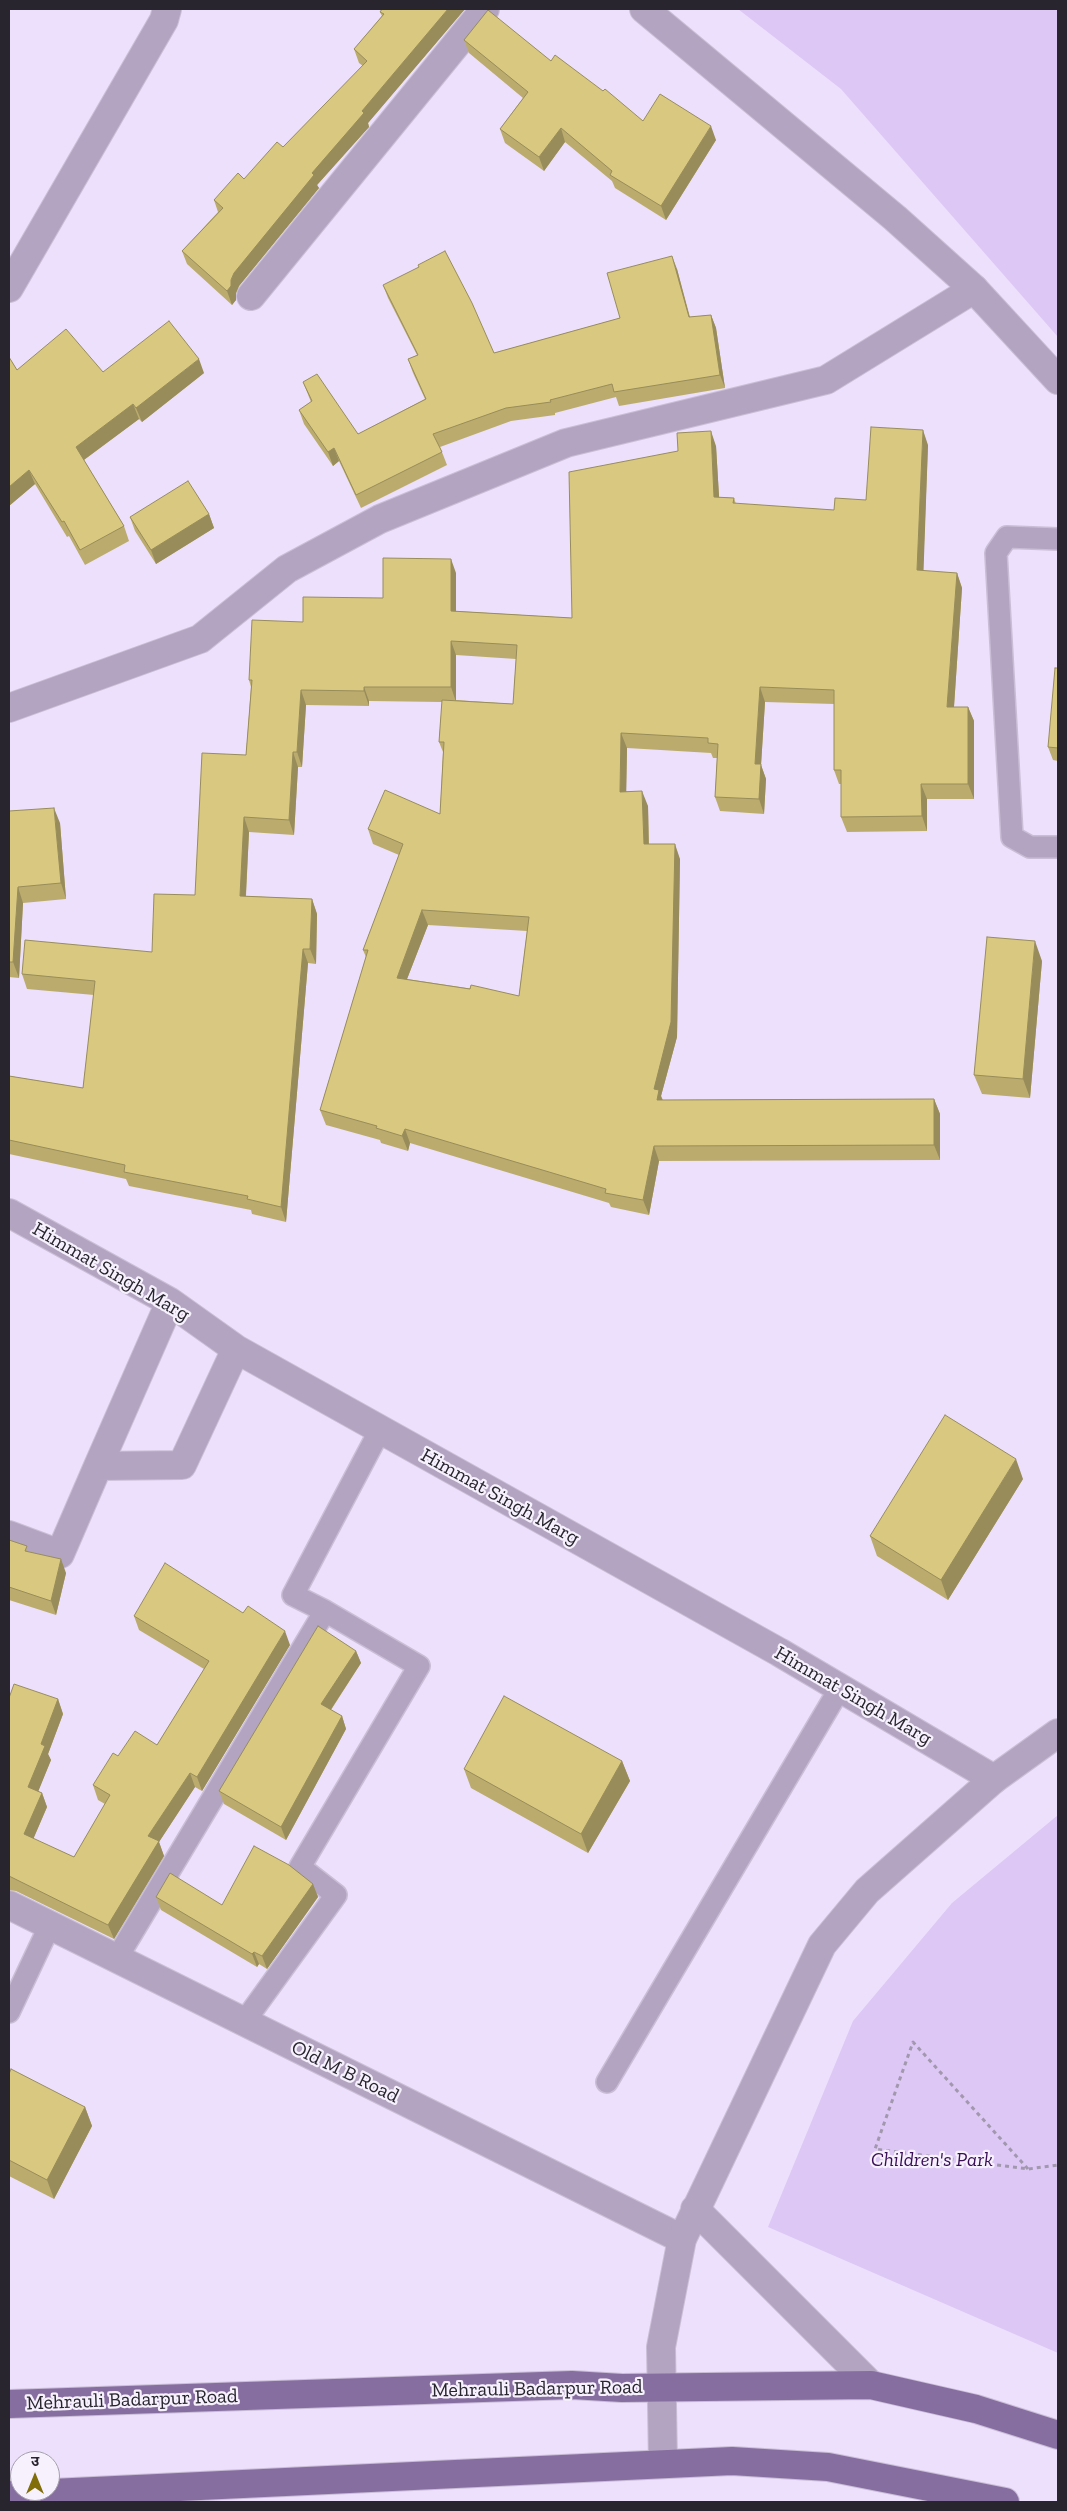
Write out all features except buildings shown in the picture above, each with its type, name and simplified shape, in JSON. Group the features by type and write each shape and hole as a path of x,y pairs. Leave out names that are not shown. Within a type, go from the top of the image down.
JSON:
{"main road":[{"name":"Mehrauli Badarpur Road","path":"9,2404 572,2385 662,2387 871,2385 976,2409 1058,2435"},
{"path":"9,2495 732,2461 828,2467 1005,2502"}],"street":[{"path":"251,296 485,9"},
{"path":"644,9 895,218 974,289 1058,380"},
{"path":"9,288 167,13"},
{"path":"9,708 200,639 287,569 380,519 566,443 826,380 974,289"},
{"name":"Himmat Singh Marg","path":"9,1213 170,1302 236,1350 840,1688 994,1779"},
{"path":"9,1535 60,1554 170,1302"},
{"path":"98,1466 182,1464 236,1350"},
{"path":"663,2463 661,2347 682,2239 822,1945 867,1891 994,1779 1058,1733"},
{"name":"Old M B Road","path":"9,1905 682,2239"},
{"path":"695,2209 871,2385"}],"lane":[{"path":"1058,539 1008,537 996,553 1012,837 1030,847 1058,847"},
{"path":"244,2022 336,1895 300,1867 419,1666 325,1611 293,1595 380,1430"},
{"path":"117,1958 325,1611"},
{"path":"607,2082 840,1688"},
{"path":"9,2012 50,1925"}],"path":[{"path":"1028,2169 913,2042 875,2150 1028,2169 1058,2165"}],"green space":[{"path":"738,9 1058,9 1058,337 841,89"},
{"name":"Children's Park","path":"1058,1815 1058,2353 768,2227 853,2021 952,1903"}]}
